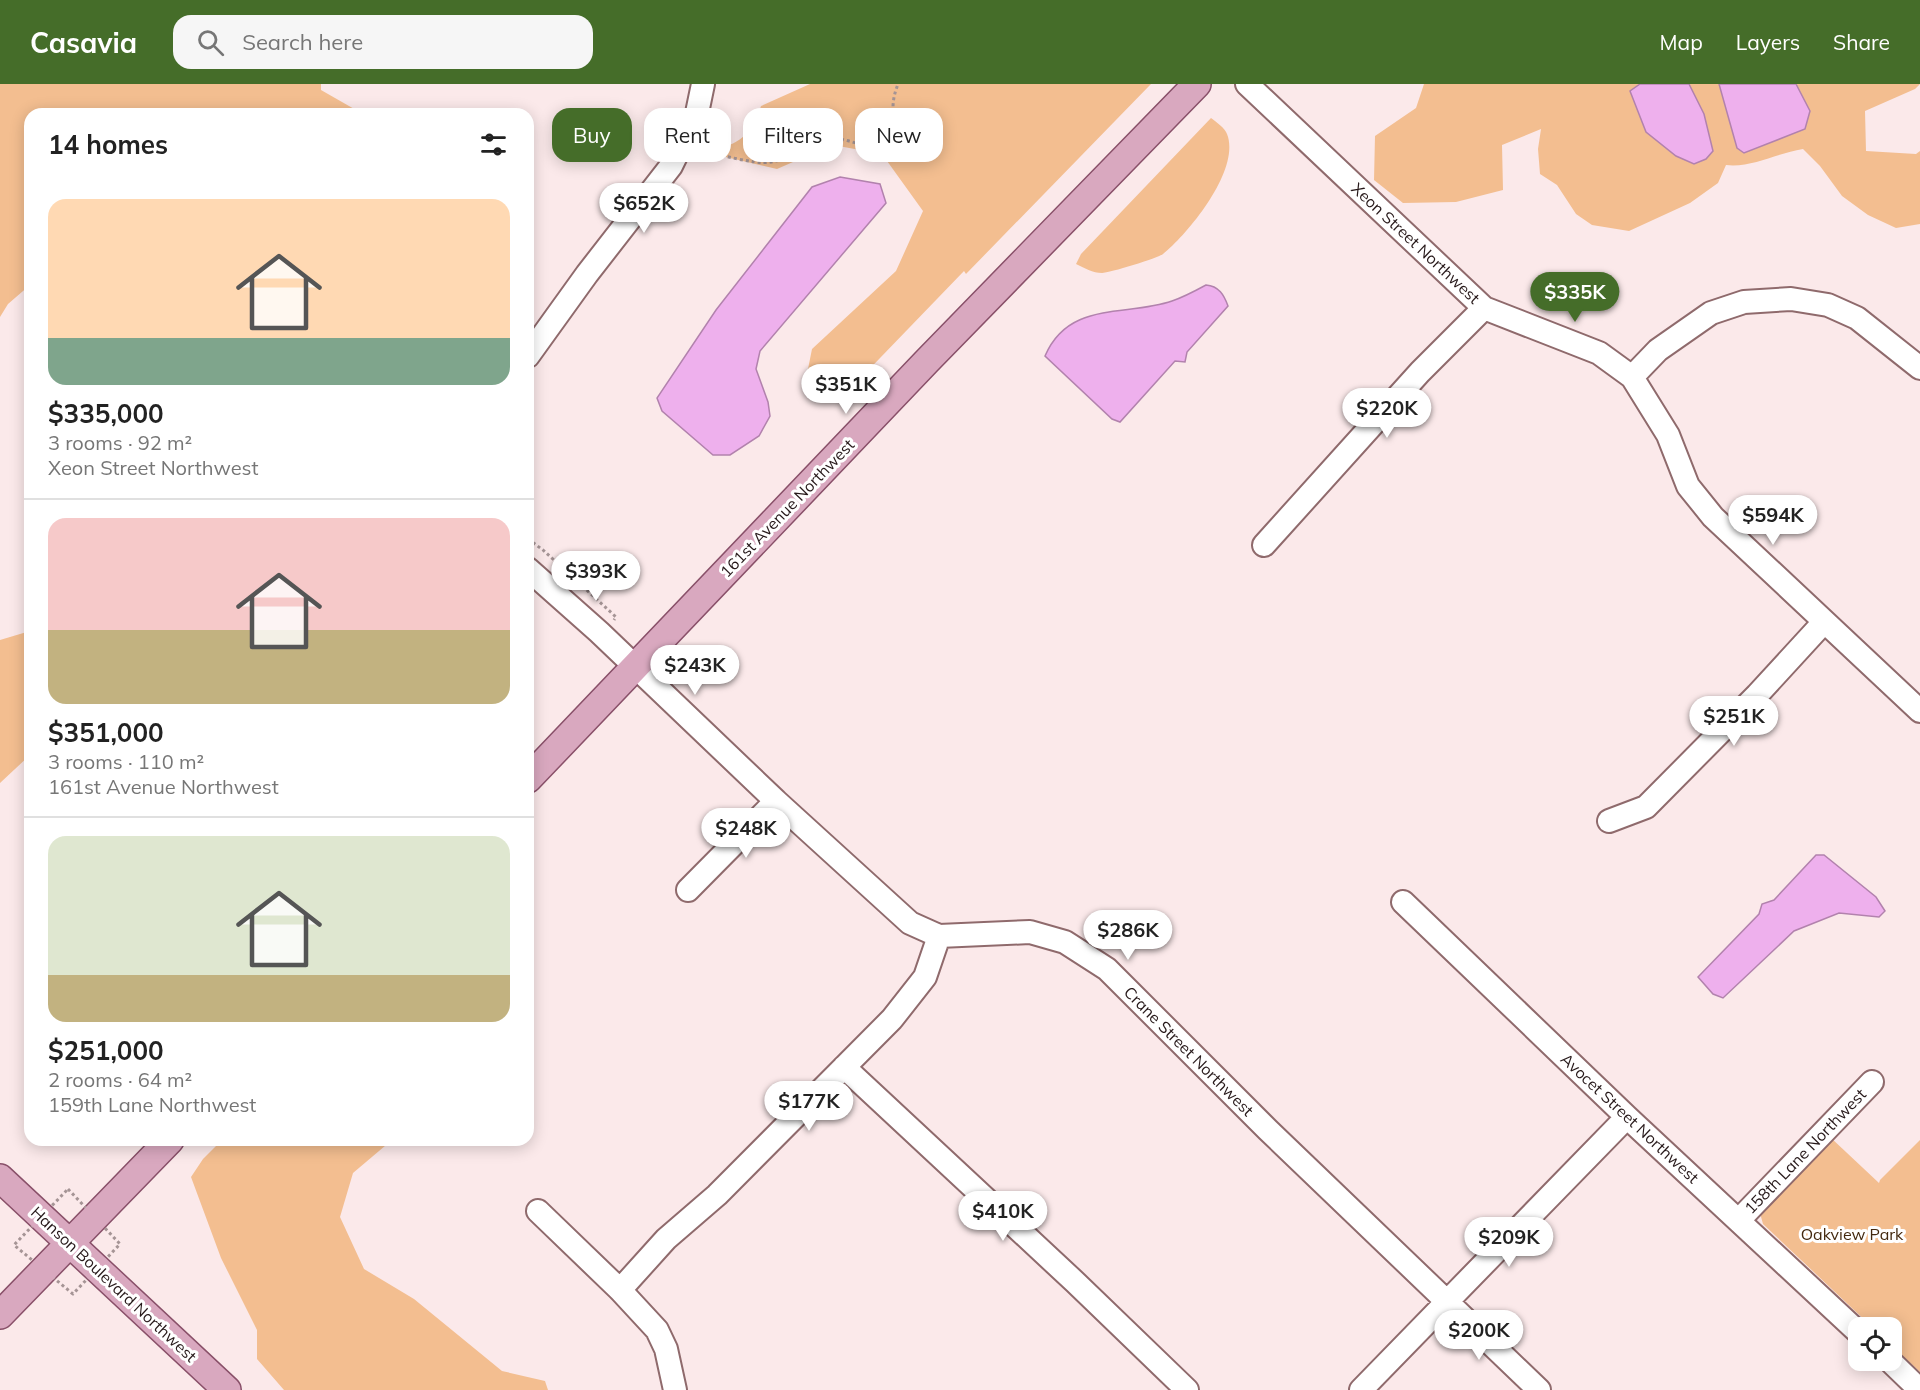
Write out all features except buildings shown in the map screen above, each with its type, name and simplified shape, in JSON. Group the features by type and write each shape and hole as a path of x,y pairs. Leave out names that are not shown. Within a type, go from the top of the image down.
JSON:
{"main road":[{"name":"161st Avenue Northwest","path":"534,773 927,361 1197,84"},
{"path":"0,1315 164,1146"},
{"name":"Hanson Boulevard Northwest","path":"0,1178 227,1390"}],"street":[{"path":"699,108 703,84"},
{"name":"Xeon Street Northwest","path":"1247,84 1484,308 1599,353 1632,377"},
{"path":"534,348 673,162"},
{"path":"1920,368 1857,318 1828,305 1791,299 1744,302 1712,313 1658,350 1632,377 1668,435 1688,486 1713,517 1920,711"},
{"path":"1264,545 1420,372 1484,308"},
{"name":"Crane Street Northwest","path":"534,573 776,801 910,923 939,936 1030,932 1065,942 1107,969 1260,1122 1539,1390"},
{"path":"1609,821 1646,807 1757,695 1824,622"},
{"path":"688,890 776,801"},
{"name":"Avocet Street Northwest","path":"1404,902 1627,1117 1848,1323"},
{"path":"620,1290 666,1239 717,1195 892,1019 926,977 939,936"},
{"path":"844,1067 1075,1282 1187,1390"},
{"name":"158th Lane Northwest","path":"1739,1220 1872,1082"},
{"path":"1361,1390 1627,1117"},
{"path":"538,1211 620,1290 657,1330 666,1349 675,1390"},
{"path":"1900,1371 1920,1390"}],"path":[{"path":"731,158 757,163 784,160 802,144 813,140 836,138 878,150 891,142 894,132 894,94 898,84"},
{"path":"534,544 560,564 616,617 606,639"}],"green space":[{"path":"0,84 321,84 321,90 352,108 24,108 24,290 8,304 0,317"},
{"path":"810,84 1151,84 853,386 824,393 806,379 812,349 896,271 923,211 888,162 943,162 943,108 855,108 855,149 843,147 843,108 760,108"},
{"path":"1424,84 1920,84 1915,89 1865,111 1866,151 1916,154 1920,151 1920,224 1896,228 1868,215 1842,196 1820,166 1803,149 1755,162 1726,165 1718,183 1690,203 1629,231 1592,225 1576,214 1557,185 1540,174 1538,149 1541,129 1502,145 1503,190 1456,202 1403,203 1374,180 1375,136 1416,108"},
{"path":"1211,118 1227,134 1229,148 1227,165 1210,199 1174,244 1163,254 1152,259 1106,272 1099,273 1076,264 1081,254"},
{"path":"743,137 743,161 731,158 731,144"},
{"path":"747,162 793,162 777,169"},
{"path":"24,633 24,761 0,783 0,640"},
{"name":"Oakview Park","path":"1830,1137 1879,1183 1920,1140 1920,1372 1902,1355 1902,1317 1861,1317 1763,1224 1760,1213"},
{"path":"216,1146 385,1146 353,1173 340,1217 364,1269 414,1299 502,1371 545,1381 548,1390 284,1390 257,1359 257,1330 221,1258 191,1177 203,1159"}],"shaded area":[{"path":"1640,84 1689,84 1704,114 1713,151 1706,159 1694,164 1676,156 1646,132 1630,91"},
{"path":"1719,84 1796,84 1810,111 1805,129 1744,153 1737,148"},
{"path":"840,177 880,184 886,203 760,351 756,369 768,402 770,416 759,436 730,455 713,455 662,411 657,398 716,310 812,187"},
{"path":"1206,285 1220,292 1228,306 1187,352 1185,362 1175,361 1120,422 1112,419 1045,356 1055,338 1068,326 1084,318 1154,306 1185,296"},
{"path":"1816,855 1824,855 1876,897 1885,911 1879,917 1839,913 1794,931 1723,998 1713,994 1698,977 1759,914 1762,904 1774,900"}]}
